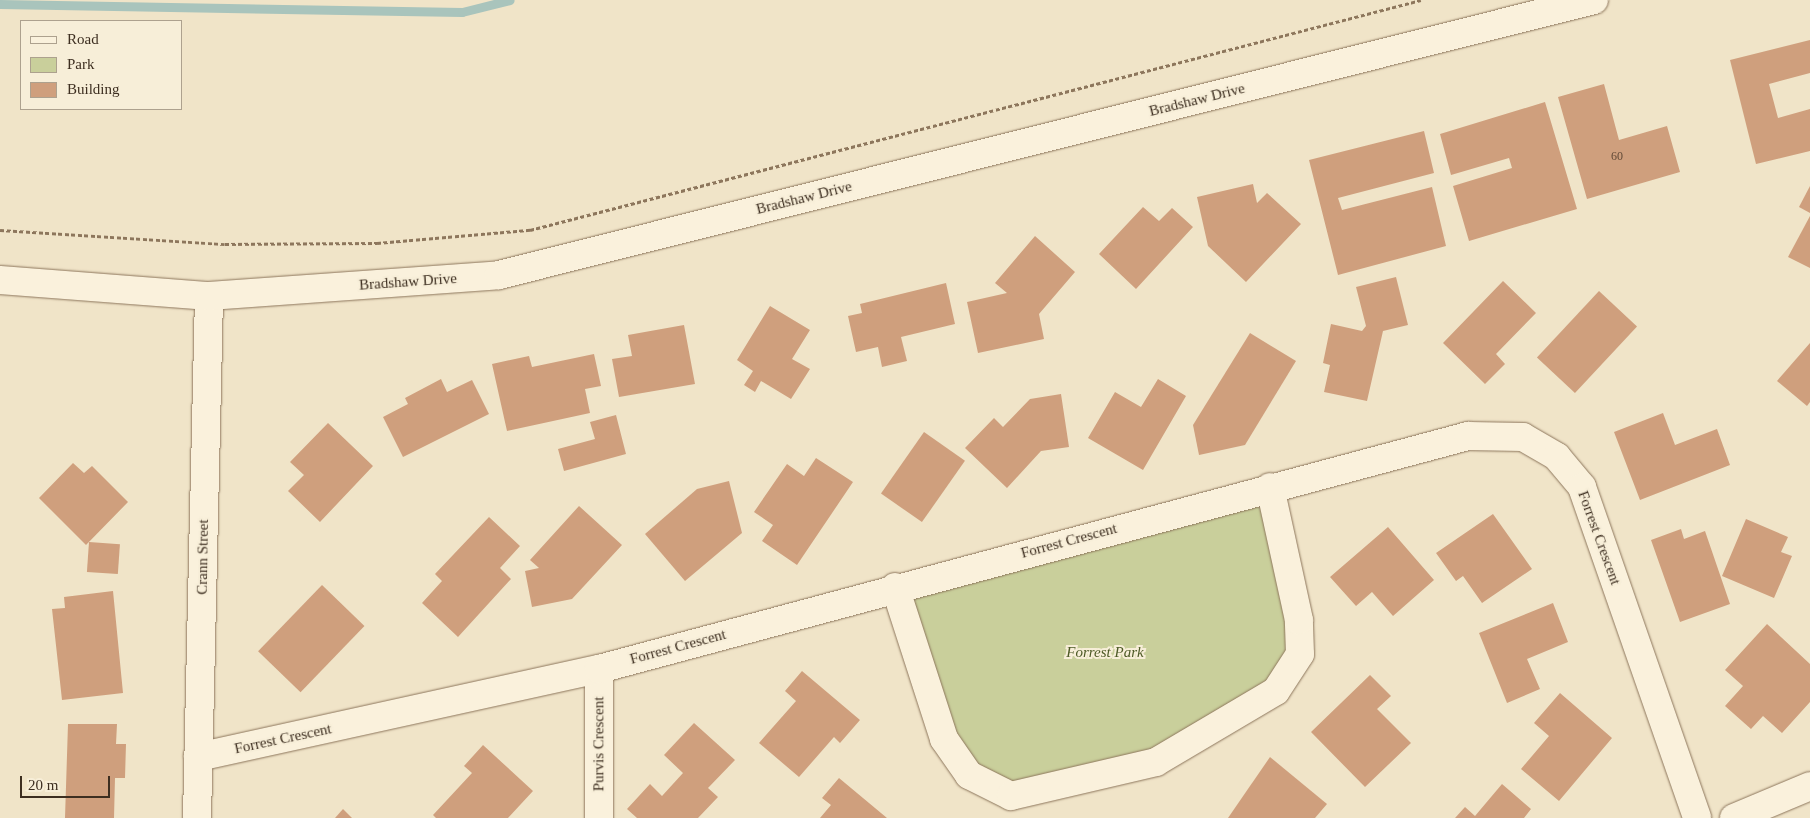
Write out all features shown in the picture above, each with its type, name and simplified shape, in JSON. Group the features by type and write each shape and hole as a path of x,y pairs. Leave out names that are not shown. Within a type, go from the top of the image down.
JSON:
{"street":[{"name":"Bradshaw Drive","path":"0,280 209,296 499,275 1594,0"},
{"name":"Crann Street","path":"197,818 209,296"},
{"name":"Forrest Crescent","path":"198,757 599,669 895,587 1468,436 1523,436 1557,457 1582,487 1697,818"},
{"path":"895,587 944,739 969,775 1011,796 1156,762 1276,691 1300,654 1299,620 1270,487"},
{"name":"Purvis Crescent","path":"599,669 599,818"},
{"path":"1734,818 1810,786"}],"path":[{"path":"0,230 225,244 376,242 530,230 1421,0"}],"green space":[{"name":"Forrest Park","path":"1270,487 1299,620 1276,691 1156,762 1011,796 969,775 895,587"}],"building":[{"path":"1810,40 1810,73 1769,84 1778,118 1810,109 1810,151 1756,164 1730,60"},
{"path":"1604,84 1619,140 1667,126 1680,172 1587,199 1558,97"},
{"path":"1545,102 1577,209 1469,241 1453,186 1512,168 1509,158 1451,175 1440,134"},
{"path":"1424,131 1434,173 1338,198 1342,210 1432,187 1446,246 1338,275 1309,160"},
{"path":"1253,184 1257,203 1267,193 1301,224 1246,282 1208,246 1197,197"},
{"path":"1810,186 1810,213 1799,207"},
{"path":"1143,207 1159,221 1172,208 1193,227 1136,289 1099,254"},
{"path":"1810,216 1810,268 1788,257"},
{"path":"1035,236 1075,272 1039,314 1044,339 978,353 967,302 1007,293 995,283"},
{"path":"1396,277 1408,325 1383,331 1367,401 1324,392 1330,365 1323,363 1331,324 1362,331 1366,326 1356,287"},
{"path":"1503,281 1536,313 1496,354 1505,364 1485,384 1443,343"},
{"path":"946,283 955,324 901,337 907,361 882,367 878,347 856,352 848,316 862,313 860,304"},
{"path":"1599,291 1637,326 1575,393 1537,358"},
{"path":"770,306 810,330 792,359 810,369 791,399 761,381 755,392 744,385 753,371 737,360"},
{"path":"684,325 695,384 619,397 612,359 632,356 628,335"},
{"path":"1250,333 1296,361 1245,445 1199,455 1193,425"},
{"path":"1810,343 1810,402 1807,406 1777,381"},
{"path":"594,354 601,386 585,389 590,413 507,431 492,364 529,356 532,367"},
{"path":"441,379 447,392 472,380 489,414 403,457 383,417 408,404 405,398"},
{"path":"1158,379 1186,396 1143,470 1088,438 1115,392 1141,407"},
{"path":"1061,394 1069,447 1041,451 1007,488 965,448 994,418 1003,427 1030,399"},
{"path":"1663,413 1675,445 1717,429 1730,465 1640,500 1614,432"},
{"path":"616,415 626,454 564,471 558,449 595,439 590,422"},
{"path":"328,423 373,466 320,522 288,491 304,475 290,462"},
{"path":"924,432 965,461 922,522 881,493"},
{"path":"816,458 853,482 797,565 762,541 773,525 754,512 787,464 804,476"},
{"path":"73,463 84,473 92,466 128,502 86,545 39,498"},
{"path":"729,481 742,533 685,581 645,534 697,489"},
{"path":"579,506 622,545 572,599 532,607 525,571 539,568 530,560"},
{"path":"1493,514 1532,569 1482,603 1463,576 1456,581 1436,553"},
{"path":"489,517 520,546 500,568 511,579 458,637 422,603 442,581 435,574"},
{"path":"1746,519 1788,537 1781,552 1792,556 1774,598 1722,576"},
{"path":"1388,527 1434,580 1393,616 1372,592 1356,606 1330,577"},
{"path":"1681,529 1684,539 1705,531 1730,604 1680,622 1651,540"},
{"path":"89,542 120,544 118,574 87,572"},
{"path":"322,585 364,626 301,692 258,651"},
{"path":"113,591 123,693 62,700 52,609 65,608 64,597"},
{"path":"1553,603 1568,642 1527,659 1540,689 1507,703 1479,633"},
{"path":"1767,624 1810,664 1810,702 1782,733 1763,716 1751,729 1725,706 1743,686 1725,670"},
{"path":"802,671 860,720 840,743 834,737 799,777 759,743 796,701 785,691"},
{"path":"1370,675 1391,696 1377,709 1411,743 1365,787 1311,732"},
{"path":"1560,693 1612,738 1559,801 1521,769 1549,736 1534,723"},
{"path":"694,723 735,760 708,788 718,797 698,818 637,818 627,809 650,784 662,796 683,773 664,755"},
{"path":"68,724 117,724 116,744 126,744 125,778 115,778 114,818 65,818"},
{"path":"483,745 533,791 508,818 436,818 433,815 472,773 464,766"},
{"path":"1270,757 1327,804 1315,818 1228,818"},
{"path":"839,778 887,818 820,818 831,805 822,798"},
{"path":"1502,784 1531,809 1524,818 1455,818 1465,807 1475,816"},
{"path":"343,809 352,818 335,818"}],"waterway":[{"path":"0,4 462,12 510,0"}]}
